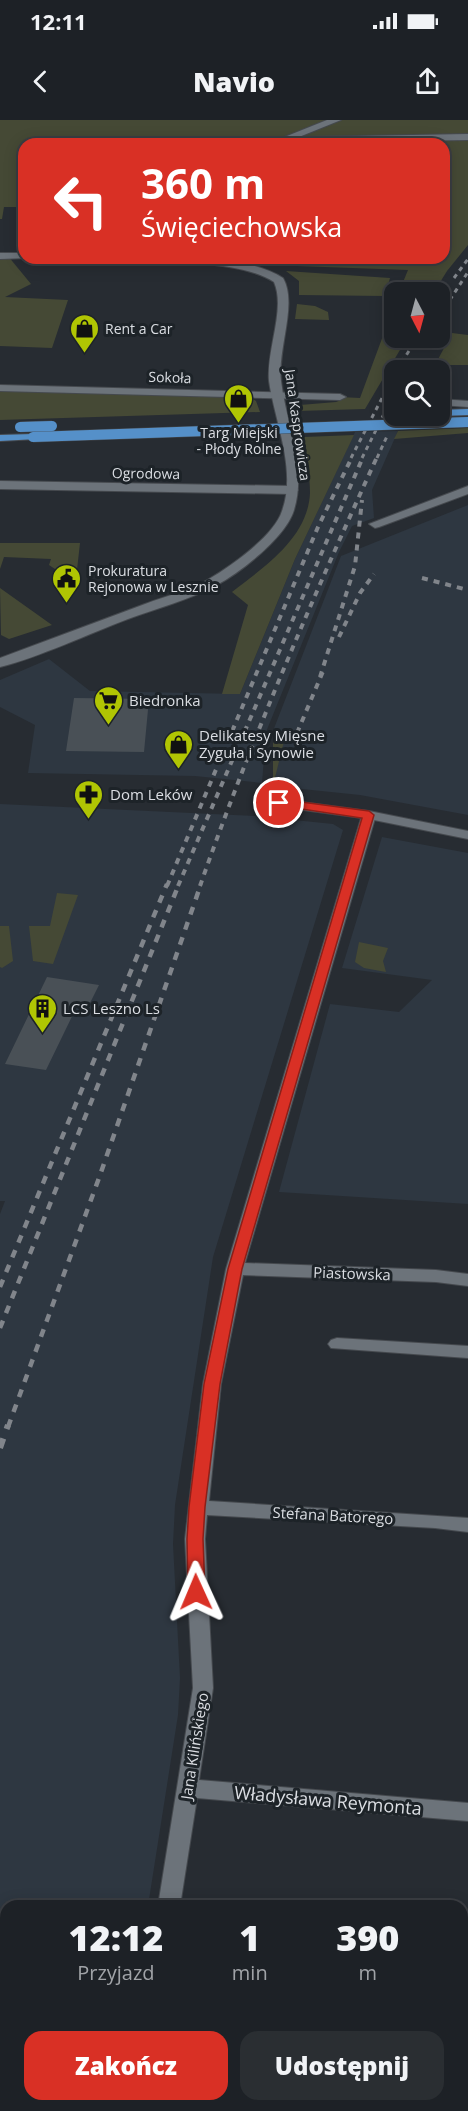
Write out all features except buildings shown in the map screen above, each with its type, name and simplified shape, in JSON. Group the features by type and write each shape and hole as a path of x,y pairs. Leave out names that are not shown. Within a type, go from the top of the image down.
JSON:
{"main road":[{"path":"450,413 468,412"},
{"path":"0,427 384,414"},
{"path":"0,438 468,422"}],"street":[{"path":"288,138 336,120"},
{"path":"430,138 468,137"},
{"path":"0,256 18,256"},
{"name":"Jana Kasprowicza","path":"0,663 212,583 241,563 268,539 287,514 292,490 290,462 276,397 274,359 283,292 279,280 266,270 230,264"},
{"name":"Sokoła","path":"0,388 340,397"},
{"path":"450,403 468,404"},
{"name":"Ogrodowa","path":"0,485 292,490"},
{"path":"375,524 468,490"},
{"path":"279,803 369,815 468,835"},
{"name":"Jana Kilińskiego","path":"170,1900 203,1688 196,1592 195,1539 212,1384 235,1269 369,815"},
{"name":"Piastowska","path":"235,1269 435,1276 468,1280"},
{"path":"337,1344 468,1352"},
{"name":"Stefana Batorego","path":"197,1507 435,1521 468,1526"},
{"name":"Władysława Reymonta","path":"187,1788 468,1812"}],"shaded area":[{"path":"398,431 372,490 374,518 352,526 339,552 266,732 262,783 195,776 28,773 35,725 0,707 0,680 49,659 90,691 240,694 295,559 355,432"},
{"path":"468,505 468,815 360,795 273,786 285,733 273,731 341,556"},
{"path":"0,804 255,816 333,824 343,830 213,1257 175,1505 173,1544 180,1678 178,1715 149,1900 0,1900 0,1214 5,1201 0,1201"},
{"path":"382,837 468,853 468,1204 279,1192 330,1004 399,1012 432,980 342,968"}],"green space":[{"path":"0,120 468,120 468,245 440,282 403,282 408,270 244,264 450,264 450,138 18,138 18,207 4,207 2,219 0,219"},
{"path":"8,256 31,284 5,297 68,300 52,348 0,346 0,260"},
{"path":"286,271 390,278 389,282 384,282 384,296 299,295 299,281"},
{"path":"297,304 315,306 328,312 329,320 295,319"},
{"path":"384,333 384,348 401,348 394,360 384,360 384,377 365,409 298,411 300,405 336,402 341,400 340,397 360,398"},
{"path":"452,333 468,335 468,365 450,365 450,360 438,360 444,348 450,348"},
{"path":"0,388 250,397 256,401 260,412 0,420"},
{"path":"468,428 468,433 394,439 398,431"},
{"path":"354,435 295,559 240,694 222,694 248,605 232,592 270,562 293,538 307,509 310,486 304,437"},
{"path":"0,543 80,543 77,570 71,566 58,571 49,565 51,559 4,557 0,569"},
{"path":"0,588 52,625 9,639 1,635"},
{"path":"273,731 286,733 273,786"},
{"path":"57,893 78,895 53,964 33,961 29,926 50,926"},
{"path":"0,926 9,926 13,961 2,968 0,967"},
{"path":"359,942 388,948 383,961 386,972 364,968 355,962"}],"railway":[{"path":"454,278 468,259"},
{"path":"450,300 468,272"},
{"path":"403,360 411,348"},
{"path":"351,458 384,394"},
{"path":"362,458 384,414"},
{"path":"377,458 388,434"},
{"path":"167,886 318,527 352,457"},
{"path":"178,886 363,457"},
{"path":"200,886 240,777 284,669 377,457"},
{"path":"320,677 355,566 362,500"},
{"path":"339,637 360,593 374,574"},
{"path":"422,578 468,590"},
{"path":"297,733 324,669"},
{"path":"0,1287 167,884"},
{"path":"0,1328 179,884"},
{"path":"8,1427 99,1178 201,884"},
{"path":"0,1448 8,1425"}],"place":[{"name":"Rent a Car","path":"84,354"},
{"name":"Targ Miejski - Płody Rolne","path":"239,424"},
{"name":"Prokuratura Rejonowa w Lesznie","path":"67,604"},
{"name":"Biedronka","path":"108,726"},
{"name":"Delikatesy Mięsne Zyguła i Synowie","path":"178,770"},
{"name":"Dom Leków","path":"89,820"},
{"name":"LCS Leszno Ls","path":"42,1034"}],"route":[{"path":"196,1592 197,1507 212,1384 235,1269 369,815 303,804 279,803"}]}
